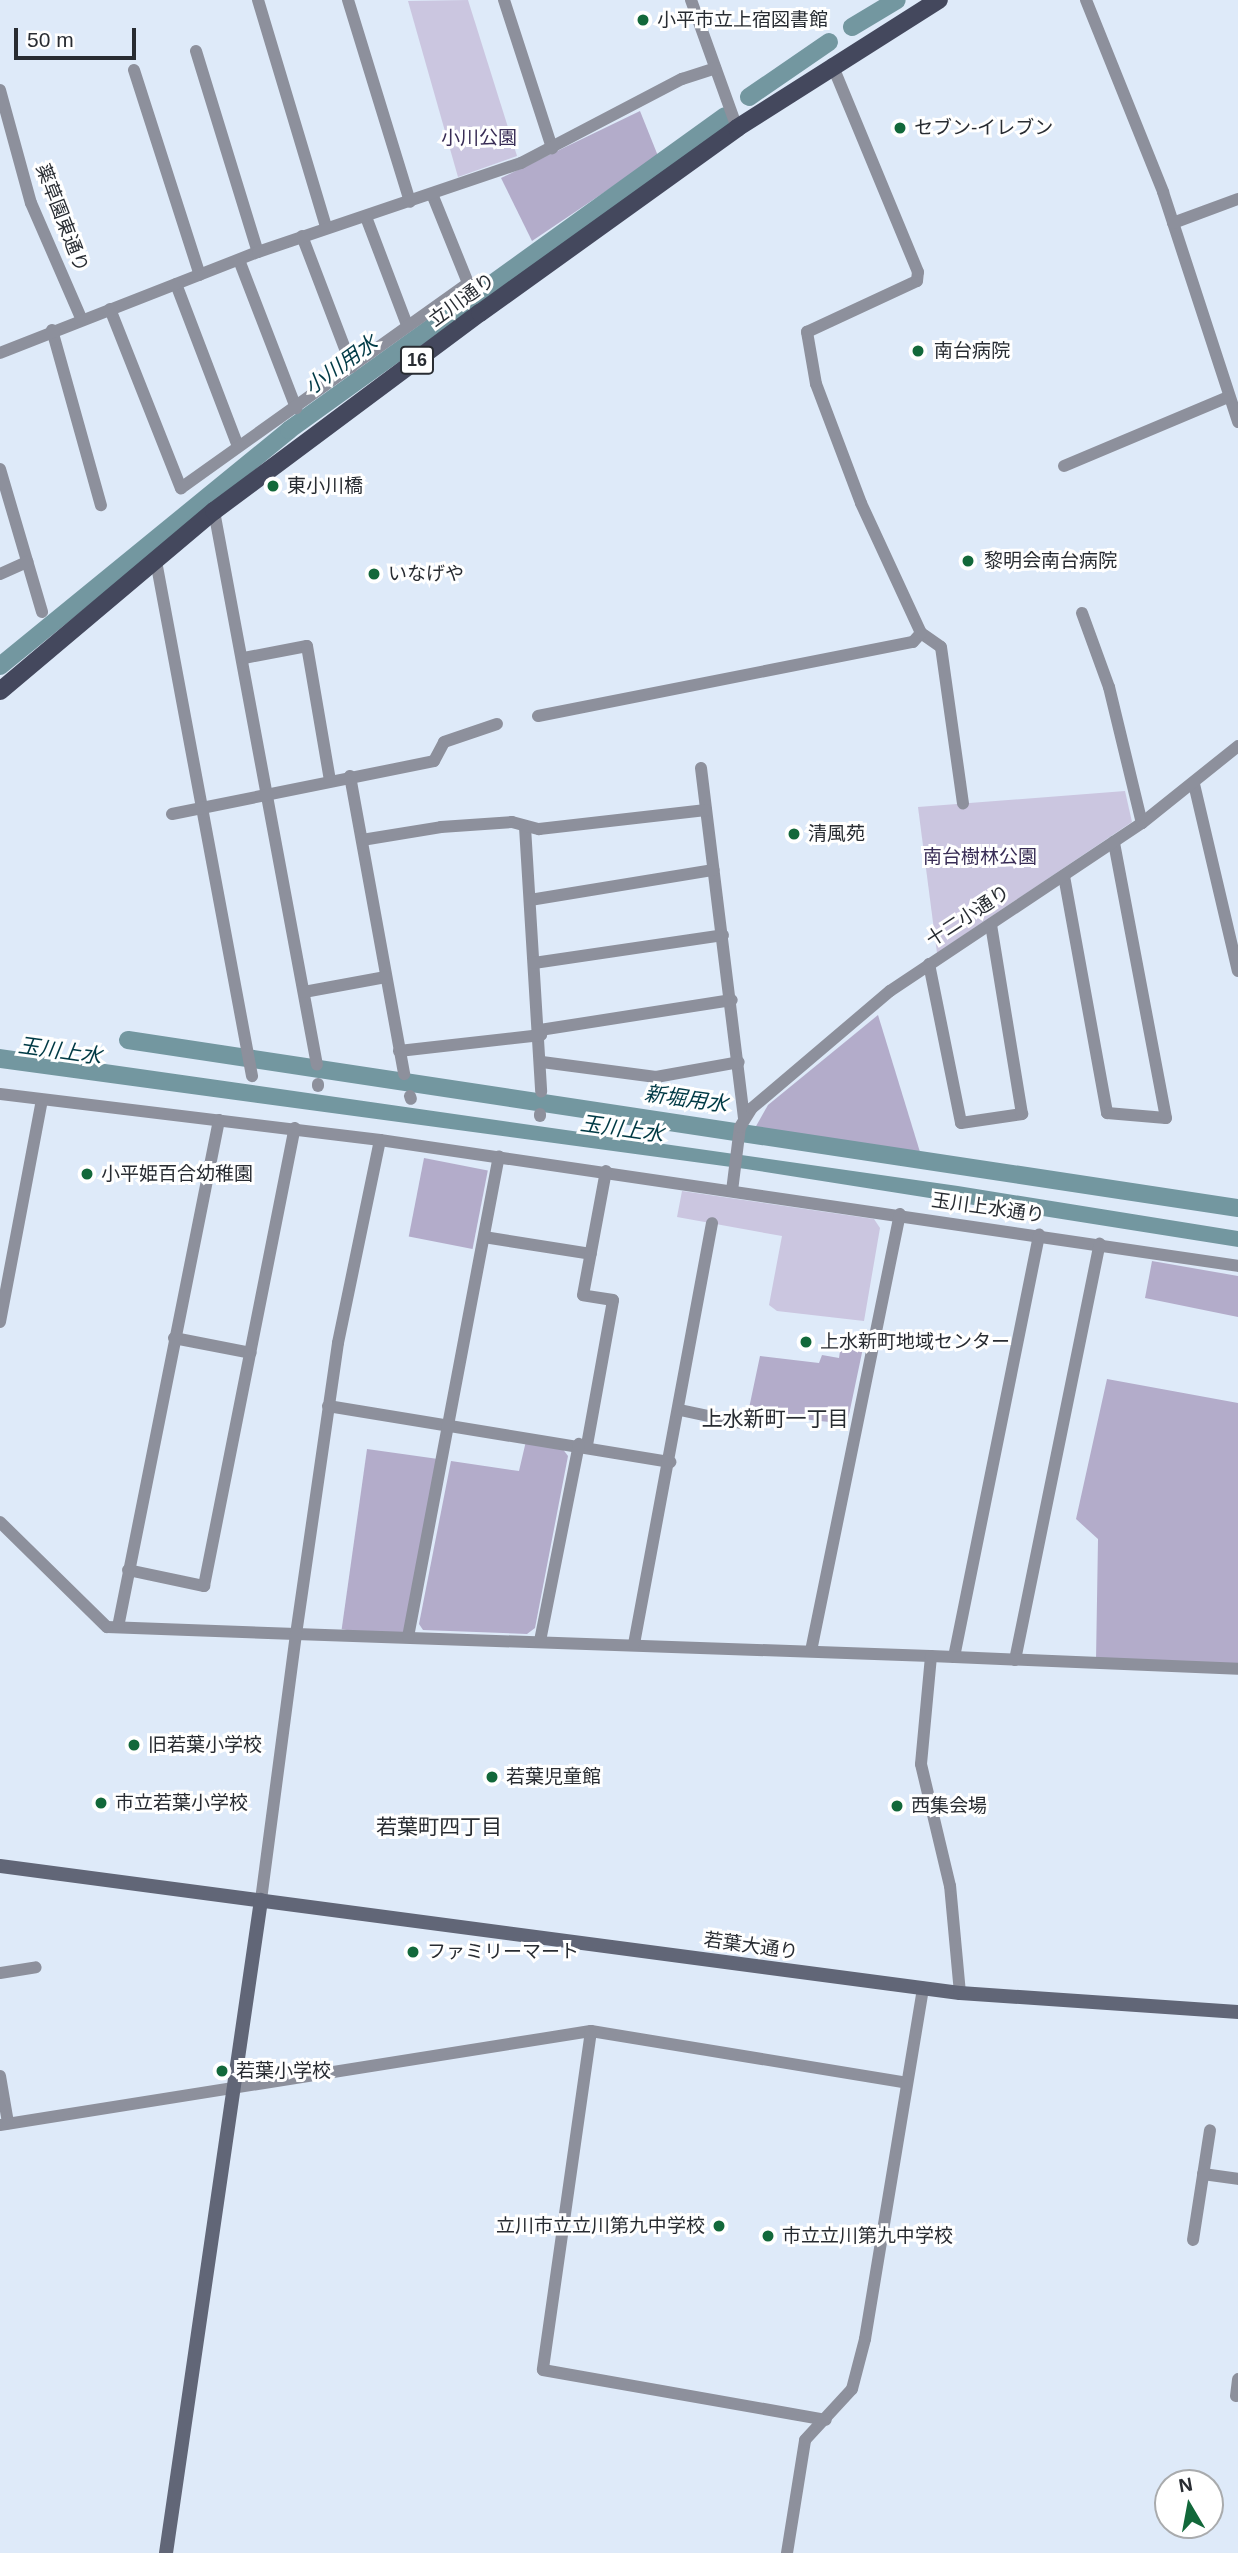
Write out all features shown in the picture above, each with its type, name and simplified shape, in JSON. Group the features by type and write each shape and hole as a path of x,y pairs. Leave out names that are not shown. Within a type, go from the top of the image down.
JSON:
{"main road":[{"name":"立川通り","path":"0,691 214,511 737,128 832,64 936,1"}],"street":[{"path":"258,0 326,227"},
{"path":"348,0 410,202"},
{"path":"504,0 552,148"},
{"path":"691,0 737,128"},
{"path":"1086,0 1173,223 1238,422"},
{"path":"196,51 258,252"},
{"path":"832,64 918,272 917,281 807,332 816,384 861,503 921,633 941,647 962,803"},
{"path":"0,353 81,318 258,252 326,227 410,202 552,148 682,79 715,68"},
{"path":"134,70 200,275"},
{"name":"薬草園東通り","path":"0,90 31,203 81,318"},
{"path":"110,309 181,488 237,444 296,408 468,283 432,194"},
{"path":"1173,223 1238,199"},
{"path":"366,217 407,326"},
{"path":"302,236 352,367"},
{"path":"239,260 296,408"},
{"path":"176,284 237,444"},
{"path":"52,330 101,505"},
{"path":"1064,466 1228,397"},
{"path":"0,469 42,612"},
{"path":"214,511 244,658 317,1065"},
{"path":"156,561 200,808 252,1071"},
{"path":"0,574 27,562"},
{"path":"1082,613 1109,687 1142,823"},
{"path":"538,716 913,642 921,633"},
{"path":"244,658 307,646 330,781"},
{"path":"172,814 434,761 444,742 498,724"},
{"name":"十二小通り","path":"741,1127 845,1027 929,964 1142,823 1194,784 1238,746"},
{"path":"701,768 738,1062 741,1127 732,1191"},
{"path":"350,776 404,1074"},
{"path":"1194,784 1238,971"},
{"path":"362,840 441,827 512,822 524,827 706,810"},
{"path":"524,827 542,1062 541,1092"},
{"path":"1064,876 1107,1113 1166,1118 1114,842"},
{"path":"530,900 714,870"},
{"path":"929,964 961,1123 1022,1114 991,925"},
{"path":"534,963 723,935"},
{"path":"304,992 386,977"},
{"path":"399,1051 540,1032 732,1000"},
{"path":"542,1062 656,1077 738,1062"},
{"name":"玉川上水通り","path":"0,1094 295,1128 606,1171 1238,1266"},
{"path":"0,1322 42,1100"},
{"path":"118,1628 219,1120"},
{"path":"128,1570 204,1586 295,1128"},
{"path":"166,2553 237,2087 328,1406 380,1140"},
{"path":"408,1637 499,1157"},
{"path":"540,1641 613,1300 583,1295 606,1171"},
{"path":"811,1651 900,1214"},
{"path":"634,1644 680,1410 712,1223"},
{"path":"954,1657 1039,1234"},
{"path":"484,1237 591,1255"},
{"path":"1015,1660 1100,1244"},
{"path":"174,1338 251,1353"},
{"path":"328,1406 449,1422 583,1444 670,1462"},
{"path":"680,1410 741,1423"},
{"path":"0,1522 97,1622 118,1628 634,1644 1238,1669"},
{"path":"931,1657 921,1764 950,1885 960,1993"},
{"name":"若葉大通り","path":"0,1866 960,1993 1238,2012"},
{"path":"0,1973 36,1967"},
{"path":"787,2553 806,2440 852,2389 865,2339 903,2082 923,1988"},
{"path":"0,2076 4,2124 591,2031 903,2082"},
{"path":"591,2031 543,2370 826,2420"},
{"path":"1193,2240 1210,2130"},
{"path":"1203,2174 1238,2179"},
{"path":"1236,2396 1238,2379"}],"green space":[{"name":"小川公園","path":"468,0 517,156 458,177 408,1"},
{"name":"南台樹林公園","path":"1125,791 1132,822 937,953 918,807"},
{"path":"682,1191 874,1219 880,1228 864,1321 777,1311 769,1305 782,1236 677,1217"}],"shaded area":[{"path":"640,111 658,156 532,241 501,178"},
{"path":"878,1015 920,1152 755,1128 768,1105"},
{"path":"0,1049 958,1186 1238,1231 1238,1247 746,1169 0,1068"},
{"path":"424,1158 488,1170 473,1249 409,1237"},
{"path":"1152,1261 1238,1276 1238,1317 1145,1298"},
{"path":"841,1344 863,1348 847,1424 748,1413 760,1356 819,1363 822,1355 839,1358"},
{"path":"1107,1379 1238,1403 1238,1666 1096,1660 1098,1539 1076,1519"},
{"path":"526,1441 562,1448 568,1456 535,1628 527,1634 423,1630 419,1624 451,1461 519,1471"},
{"path":"367,1449 436,1459 411,1639 342,1629"}],"waterway":[{"name":"小川用水","path":"852,27 897,0"},
{"name":"小川用水","path":"749,97 829,42"},
{"name":"小川用水","path":"0,666 289,430 725,116"},
{"name":"新堀用水","path":"128,1040 1238,1208"}],"place":[{"name":"小平市立上宿図書館","path":"643,20"},
{"name":"セブン-イレブン","path":"900,128"},
{"name":"南台病院","path":"918,351"},
{"name":"東小川橋","path":"273,486"},
{"name":"黎明会南台病院","path":"968,561"},
{"name":"いなげや","path":"374,574"},
{"name":"清風苑","path":"794,834"},
{"name":"小平姫百合幼稚園","path":"87,1174"},
{"name":"上水新町地域センター","path":"806,1342"},
{"name":"旧若葉小学校","path":"134,1745"},
{"name":"若葉児童館","path":"492,1777"},
{"name":"市立若葉小学校","path":"101,1803"},
{"name":"西集会場","path":"897,1806"},
{"name":"ファミリーマート","path":"413,1952"},
{"name":"若葉小学校","path":"222,2071"},
{"name":"立川市立立川第九中学校","path":"719,2226"},
{"name":"市立立川第九中学校","path":"768,2236"}],"district":[{"name":"上水新町一丁目","path":"775,1419"},
{"name":"若葉町四丁目","path":"439,1827"}],"water label":[{"name":"玉川上水","path":"60,1051"},
{"name":"玉川上水","path":"622,1129"}]}
